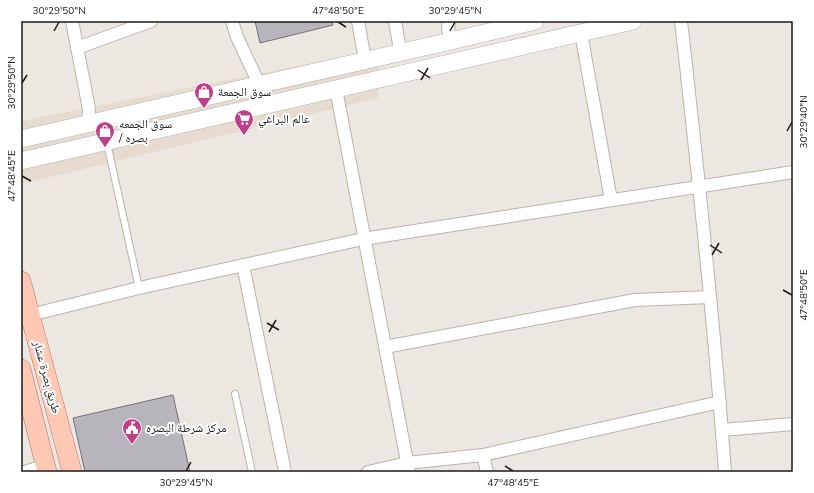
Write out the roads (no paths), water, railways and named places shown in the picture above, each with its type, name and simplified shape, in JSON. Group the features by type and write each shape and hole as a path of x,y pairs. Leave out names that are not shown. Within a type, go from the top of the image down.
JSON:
{"main road":[{"name":"طريق بصرة عشار","path":"21,281 72,472"},
{"path":"21,369 26,405 46,469"}],"street":[{"path":"72,21 88,109 88,123"},
{"path":"77,48 151,21"},
{"path":"232,21 237,37 259,84"},
{"path":"358,21 365,60"},
{"path":"395,21 400,50 404,51"},
{"path":"449,21 448,29 451,41"},
{"path":"21,139 451,41 512,24 535,21"},
{"path":"21,161 633,21"},
{"path":"681,21 700,186 725,472"},
{"path":"581,33 611,200"},
{"path":"336,89 408,467"},
{"path":"30,315 139,288 364,239 793,172"},
{"path":"243,265 285,472"},
{"path":"384,347 635,300 710,297"},
{"path":"368,472 483,455 720,402"},
{"path":"722,430 793,424"},
{"path":"483,455 487,472"},
{"path":"25,472 46,469"}],"lane":[{"path":"107,141 139,288"},
{"path":"235,394 252,472"}],"place":[{"name":"سوق الجمعة","path":"204,109"},
{"name":"عالم البراغي","path":"244,136"},
{"name":"سوق الجمعه / بصره","path":"105,148"},
{"name":"مركز شرطة البصره","path":"132,445"}]}
